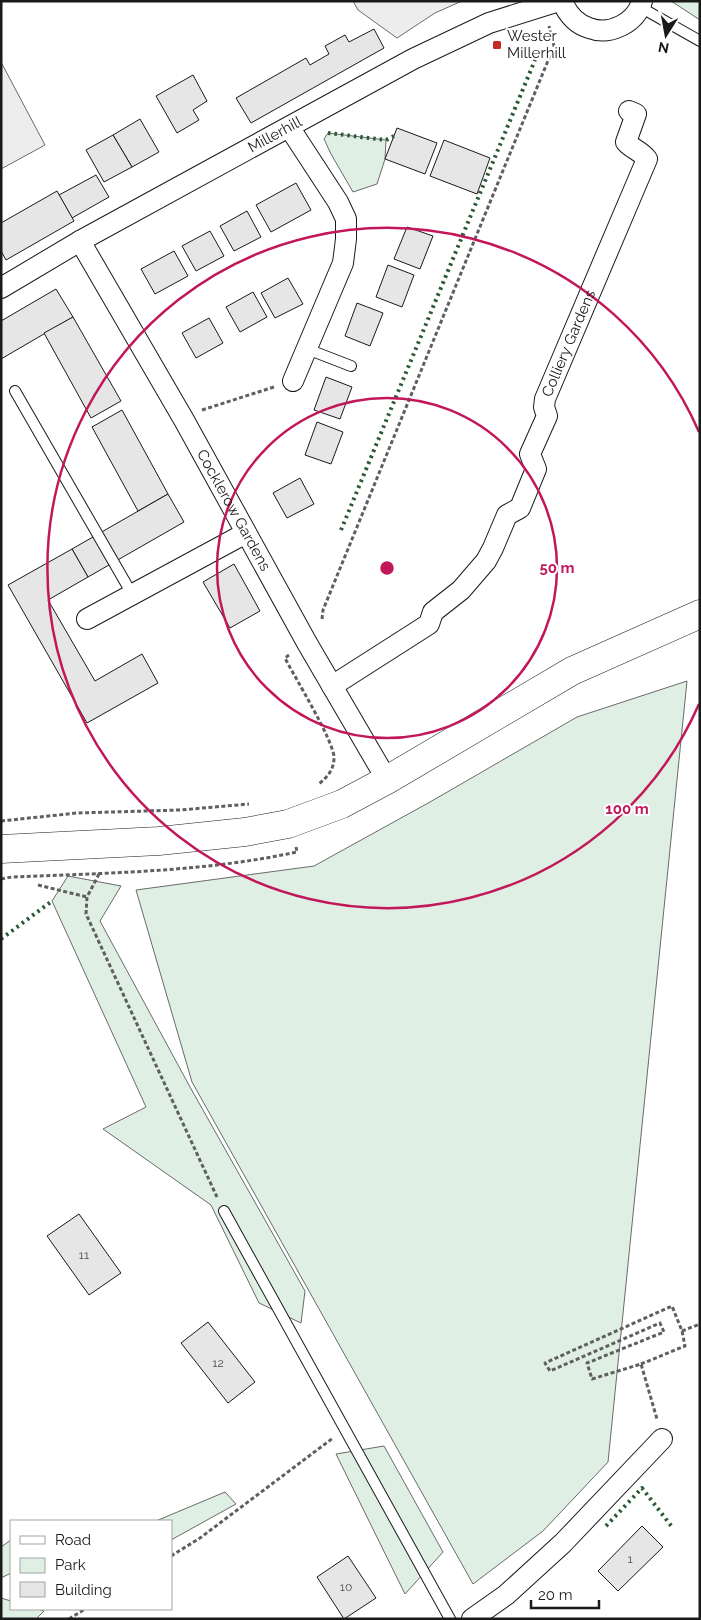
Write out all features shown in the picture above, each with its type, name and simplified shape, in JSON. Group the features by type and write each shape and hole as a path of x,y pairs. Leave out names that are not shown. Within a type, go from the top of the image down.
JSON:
{"main road":[{"path":"1,849 159,841 245,832 288,824 342,804 387,780 572,671 700,614"}],"street":[{"path":"555,3 566,10 576,21 589,28 603,30 618,28 630,20 641,4"},
{"name":"Millerhill","path":"1,288 80,242 413,59 489,23 555,3"},
{"name":"Colliery Gardens","path":"332,686 430,624 433,612 461,590 486,560 507,514 520,508 536,468 530,454 547,416 544,407 545,398 647,159 643,154 629,147 626,142 636,114 629,111"},
{"path":"289,127 338,202 346,219 343,263 293,381"},
{"name":"Cocklerow Gardens","path":"80,242 184,420 307,643 387,780"},
{"path":"87,619 246,533"},
{"path":"472,1619 506,1595 564,1544 662,1439"}],"lane":[{"path":"641,4 700,41"},
{"path":"307,349 351,366"},
{"path":"14,392 132,594"},
{"path":"224,1211 450,1619"}],"path":[{"path":"322,619 323,610 554,46 555,3"},
{"path":"184,420 205,408 293,381"},
{"path":"307,643 285,658 330,742 334,758 329,775 316,788"},
{"path":"1,821 77,813 180,810 257,802"},
{"path":"1,879 195,868 260,860 297,852 288,824"},
{"path":"99,874 87,897 86,914 224,1211"},
{"path":"38,885 87,897"},
{"path":"672,1306 682,1331 685,1346 641,1364 592,1379 587,1363 664,1332 660,1323 550,1371 545,1363 672,1306"},
{"path":"682,1331 700,1324"},
{"path":"641,1364 662,1439"},
{"path":"172,1555 200,1538 345,1429"},
{"path":"68,1619 83,1610"}],"green space":[{"path":"671,1 700,1 700,20"},
{"path":"328,133 386,140 385,159 377,184 353,192 324,139"},
{"path":"687,681 608,1462 543,1531 473,1584 192,1082 136,890 314,866 577,717"},
{"path":"68,876 121,886 100,921 190,1087 305,1291 301,1323 259,1303 211,1205 103,1129 146,1107 52,901"},
{"path":"384,1446 443,1552 405,1594 336,1454"},
{"path":"225,1492 236,1504 172,1539 172,1520 158,1520"},
{"path":"10,1541 10,1574 1,1578 1,1547"},
{"path":"1,1598 10,1601 10,1610 44,1611 36,1619 1,1619"}],"shaded area":[{"path":"353,1 462,1 435,13 397,38 358,10"},
{"path":"1,62 45,145 1,169"}],"building":[{"path":"374,29 384,48 251,123 236,98 306,58 310,65 329,54 325,46 345,35 349,42"},
{"path":"193,75 207,101 193,110 199,120 177,133 156,96"},
{"path":"140,119 159,152 132,167 113,135"},
{"path":"397,128 437,143 425,174 385,159"},
{"path":"113,135 132,167 104,182 86,150"},
{"path":"444,140 490,158 477,194 430,176"},
{"path":"96,175 109,197 72,218 59,195"},
{"path":"296,183 311,210 271,232 256,205"},
{"path":"57,191 74,221 6,260 1,251 1,223"},
{"path":"247,211 261,237 234,251 220,226"},
{"path":"407,227 433,236 420,269 394,259"},
{"path":"210,231 224,256 196,271 182,246"},
{"path":"174,251 188,276 155,294 141,269"},
{"path":"388,265 414,275 402,307 376,297"},
{"path":"288,278 303,304 275,318 261,293"},
{"path":"56,289 73,317 1,359 1,321"},
{"path":"253,292 267,317 240,332 226,307"},
{"path":"357,303 383,313 370,346 345,336"},
{"path":"73,317 121,401 91,418 44,333"},
{"path":"209,318 223,343 196,358 182,333"},
{"path":"326,377 352,387 340,419 314,410"},
{"path":"122,410 168,494 138,511 92,427"},
{"path":"317,422 343,432 331,464 305,455"},
{"path":"300,478 314,504 287,518 273,493"},
{"path":"168,494 184,522 88,577 72,549"},
{"path":"72,549 88,577 48,600 95,681 142,654 158,683 87,723 8,585"},
{"path":"234,564 260,611 230,628 203,582"},
{"path":"79,1214 121,1273 89,1295 47,1236"},
{"path":"208,1322 255,1382 228,1403 181,1343"},
{"path":"642,1526 663,1547 618,1591 598,1571"},
{"path":"348,1556 376,1598 344,1619 317,1577"}],"hedge":[{"path":"341,530 535,60"},
{"path":"328,133 386,140 394,136"},
{"path":"1,939 52,901"},
{"path":"606,1526 642,1488 672,1527"}],"place":[{"name":"Wester Millerhill","path":"497,45"}]}
